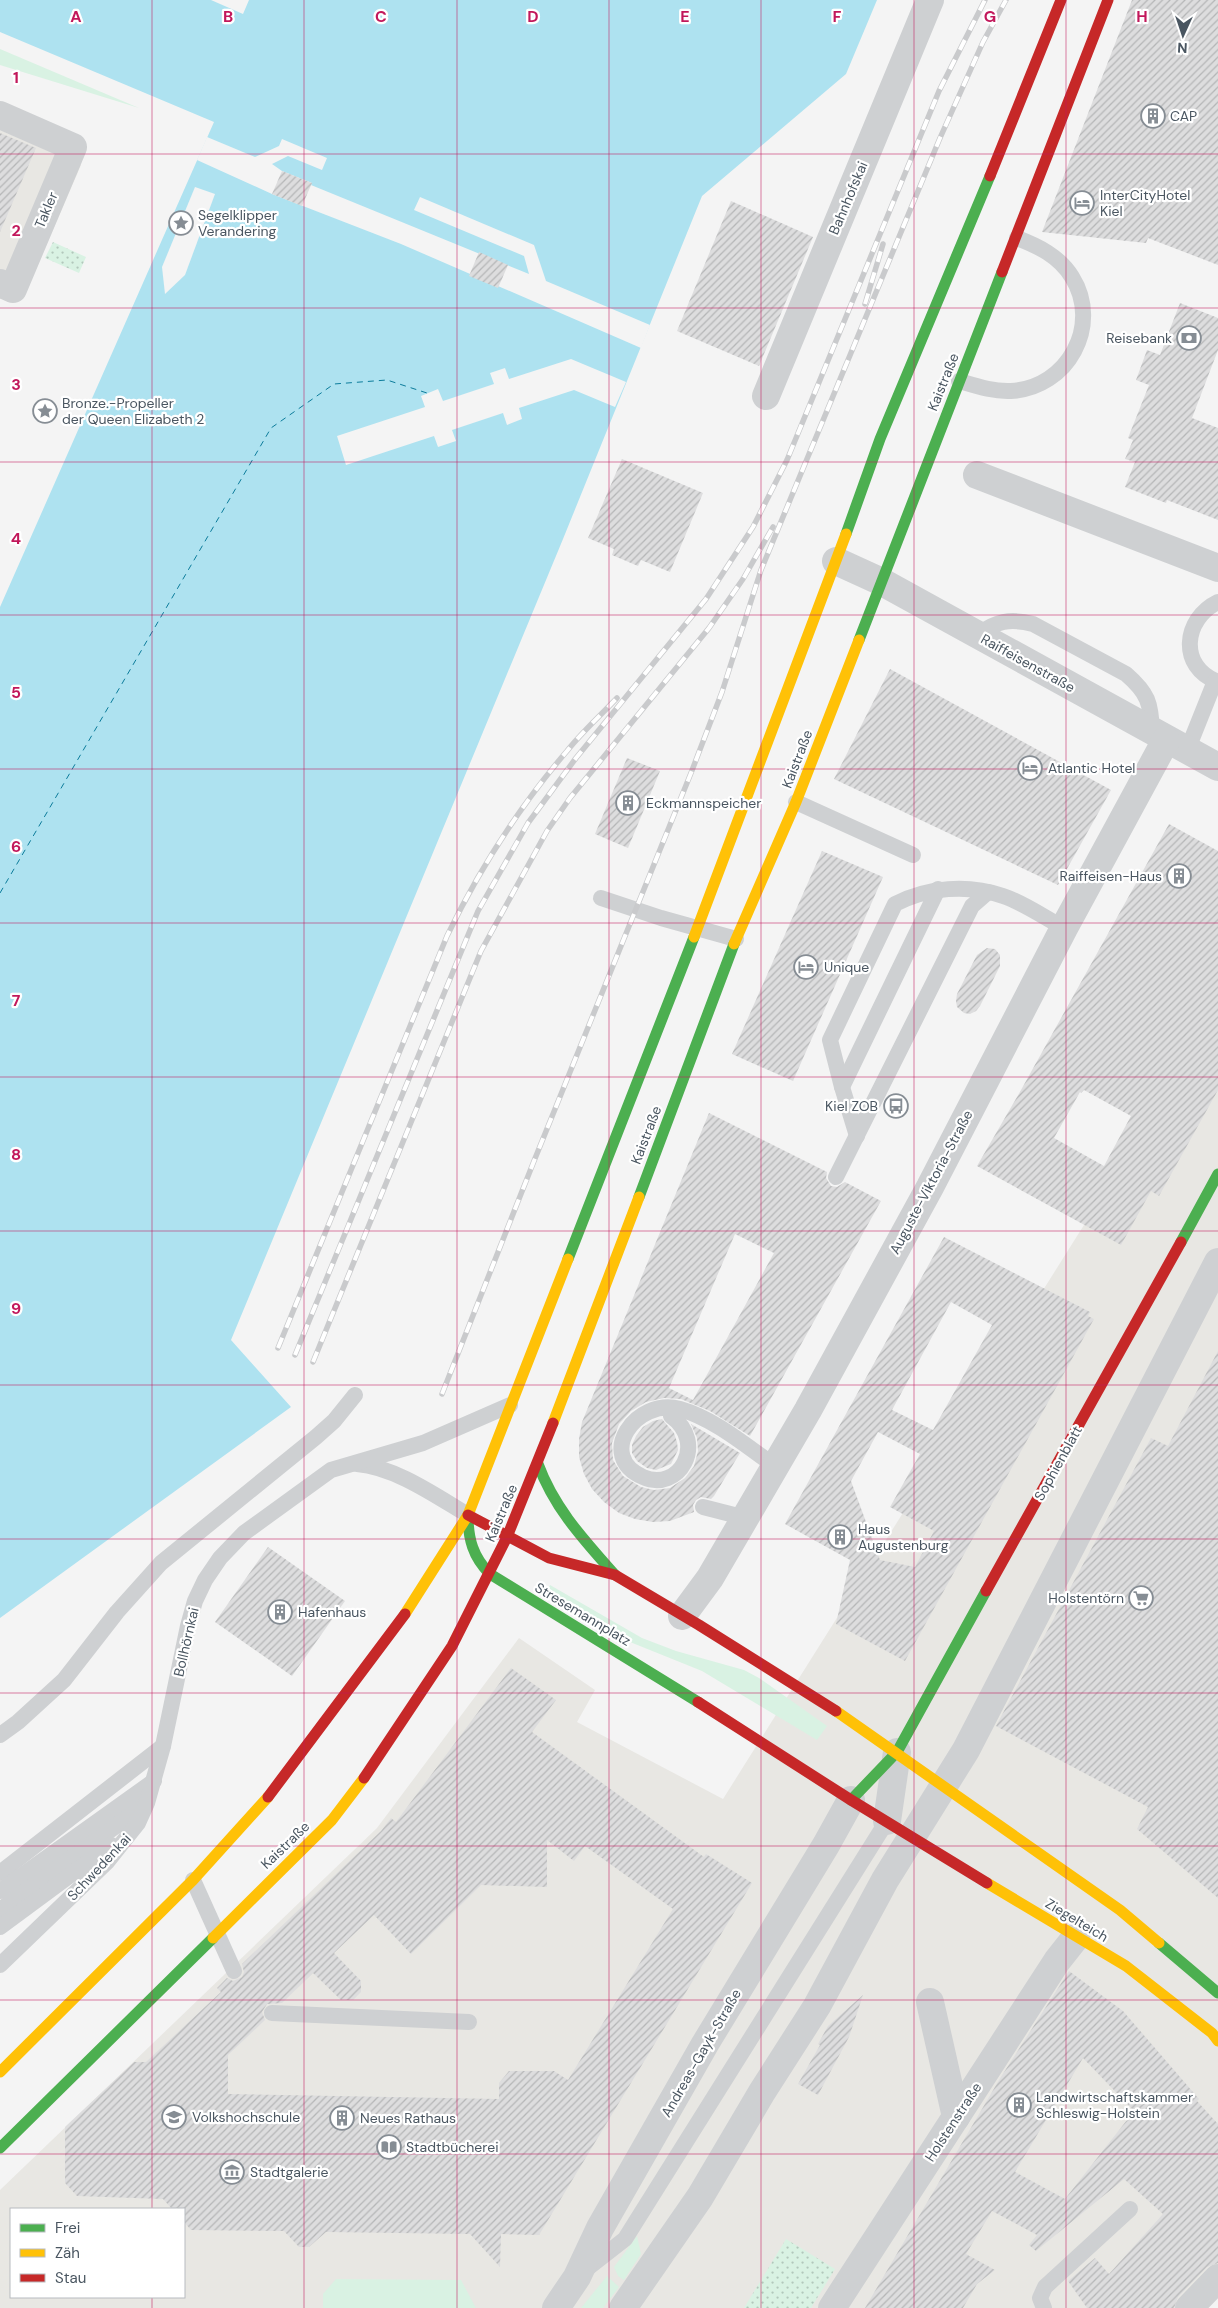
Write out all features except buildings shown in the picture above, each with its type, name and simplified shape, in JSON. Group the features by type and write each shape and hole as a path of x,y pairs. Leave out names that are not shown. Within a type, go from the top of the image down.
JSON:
{"main road":[{"name":"Kaistraße","path":"0,2072 193,1880 265,1800 399,1624 468,1515 697,928 880,438 997,160 1061,0"},
{"name":"Kaistraße","path":"0,2148 332,1820 377,1762 452,1646 490,1574 508,1538 538,1464 736,939 796,802 1108,0"},
{"name":"Sophienblatt","path":"852,1800 897,1752 1218,1174"},
{"path":"538,1464 547,1489 559,1511 615,1576"},
{"path":"468,1515 533,1551 565,1564 615,1576 682,1616 897,1752 1120,1910 1218,1993"},
{"name":"Stresemannplatz","path":"468,1515 471,1550 482,1567 490,1574 887,1821"},
{"name":"Ziegelteich","path":"887,1821 1076,1938 1126,1966 1212,2033 1218,2041"}],"street":[{"name":"Bahnhofskai","path":"766,396 930,0"},
{"name":"Takler","path":"0,115 73,147 13,289 0,283"},
{"path":"977,476 1218,568"},
{"name":"Raiffeisenstraße","path":"836,560 882,582 1218,767"},
{"name":"Auguste-Viktoria-Straße","path":"682,1616 710,1578 775,1466 930,1187 1064,928 1169,741"},
{"path":"623,2308 700,2197 762,2092 793,2046 885,1880 966,1750 1211,1290 1218,1262"},
{"path":"887,1821 897,1752"},
{"name":"Andreas-Gayk-Straße","path":"556,2308 577,2277 600,2228 705,2044 852,1800"},
{"name":"Holstenstraße","path":"832,2308 1057,1962 1076,1938"},
{"path":"930,2002 956,2116"},
{"path":"940,2044 955,2016"},
{"path":"1189,2308 1218,2278"}],"lane":[{"path":"959,381 1003,391 1022,390 1040,384 1060,370 1070,359 1080,342 1084,310 1082,299 1072,277 1048,252 1016,238"},
{"path":"977,635 990,626 1003,621 1018,620 1052,633 1126,674 1137,684 1147,698 1169,741 1217,681 1207,676 1195,662 1190,645 1192,626 1197,618 1203,611 1218,602"},
{"path":"796,802 913,855"},
{"path":"857,1136 830,1040 896,904 914,895 938,889 988,892 1004,896 1064,928"},
{"path":"842,1087 938,889"},
{"path":"836,1177 972,906 988,892"},
{"path":"601,898 736,939"},
{"path":"0,1735 18,1722 64,1680 117,1612 161,1563 316,1437 355,1396"},
{"name":"Bollhörnkai","path":"163,1746 195,1601 220,1558 244,1533 331,1470 424,1443 510,1404"},
{"path":"671,1416 681,1423 687,1434 689,1447 686,1460 679,1470 669,1477 656,1480 644,1478 633,1471 625,1461 622,1449 623,1436 629,1425 638,1417 661,1408 679,1409 707,1421 775,1466"},
{"path":"352,1463 380,1468 428,1491 468,1515"},
{"path":"702,1507 746,1518"},
{"path":"0,1873 163,1746"},
{"name":"Schwedenkai","path":"0,1965 107,1862 135,1828 147,1803 163,1746"},
{"path":"0,1891 154,1780"},
{"path":"0,1910 147,1803"},
{"path":"577,2277 625,2239 887,1821"},
{"path":"0,1927 135,1828"},
{"path":"193,1880 234,1971"},
{"path":"0,1951 53,1914"},
{"path":"272,2013 469,2022"},
{"path":"1044,2308 1040,2298 1044,2287 1130,2209"}],"shaded area":[{"path":"0,130 81,165 23,299 0,299"},
{"path":"1218,1000 1218,2267 1185,2308 0,2308 0,2190 377,1828 519,1638 595,1690 577,1722 723,1799 1106,1190"}],"green space":[{"path":"0,49 139,108 0,65"},
{"path":"53,242 86,257 79,273 45,258"},
{"path":"550,1585 642,1638 676,1651 744,1670 759,1678 827,1726 817,1740 702,1671 630,1642 546,1593"},
{"path":"637,2236 641,2254 624,2280 618,2276 614,2267"},
{"path":"786,2239 835,2269 811,2308 744,2308"},
{"path":"607,2276 619,2287 603,2308 581,2308"},
{"path":"336,2279 461,2280 476,2308 323,2308 323,2294"}],"water":[{"path":"0,0 211,0 243,14 249,0 877,0 846,74 702,196 563,539 231,1340 291,1407 0,1618 0,607 214,122 0,32"}],"pier":[{"path":"207,137 255,157 279,146 282,139 327,158 322,170 288,156 272,164 282,171 312,183 311,185 529,274 524,256 414,210 420,197 534,245 546,281 650,325 641,348 401,244 272,194 197,160"},
{"path":"195,187 215,194 185,275 165,294 162,267"},
{"path":"571,359 626,382 615,407 574,390 519,408 522,419 507,425 503,413 452,430 456,441 438,447 434,436 346,465 337,436 425,407 421,396 438,389 443,401 494,384 490,373 505,368 509,379"}],"ferry route":[{"path":"0,893 271,428 334,384 387,380 430,394"}],"railway":[{"path":"295,1355 478,911 528,823 576,758 706,599 753,527 787,460 939,91 985,0"},
{"path":"442,1394 691,773 722,692 761,570 940,138 983,42 1006,0"},
{"path":"865,304 883,244"},
{"path":"313,1362 481,951 547,831 570,798 709,628 743,579 773,527"},
{"path":"278,1348 447,936 459,911 486,863 532,794 573,744 617,698"}],"traffic: fast":[{"path":"846,534 880,439 990,176"},
{"path":"859,640 1002,272"},
{"path":"568,1259 694,937"},
{"path":"639,1197 734,944"},
{"path":"1181,1242 1218,1174"},
{"path":"538,1464 552,1495 561,1509 581,1536 615,1575"},
{"path":"468,1515 470,1540 479,1561 490,1574 698,1702"},
{"path":"851,1800 897,1752 986,1591"},
{"path":"0,2148 213,1938"},
{"path":"1159,1943 1218,1993"}],"traffic: slow":[{"path":"694,937 846,534"},
{"path":"734,944 796,802 859,640"},
{"path":"553,1423 639,1197"},
{"path":"405,1614 468,1515 568,1259"},
{"path":"836,1711 1120,1910 1159,1943"},
{"path":"213,1938 332,1820 364,1778"},
{"path":"0,2072 193,1880 268,1797"},
{"path":"987,1883 1126,1966 1212,2033 1218,2041"}],"traffic: jam":[{"path":"990,176 1061,0"},
{"path":"1002,272 1108,0"},
{"path":"986,1591 1181,1242"},
{"path":"364,1778 452,1646 507,1537 553,1423"},
{"path":"468,1515 549,1558 615,1575 836,1711"},
{"path":"268,1797 405,1614"},
{"path":"698,1702 851,1800 987,1883"}],"place":[{"name":"CAP","path":"1153,116"},
{"name":"InterCityHotel Kiel","path":"1082,203"},
{"name":"Segelklipper Verandering","path":"181,223"},
{"name":"Reisebank","path":"1189,338"},
{"name":"Bronze.-Propeller der Queen Elizabeth 2","path":"45,411"},
{"name":"Atlantic Hotel","path":"1030,768"},
{"name":"Eckmannspeicher","path":"628,803"},
{"name":"Raiffeisen-Haus","path":"1179,876"},
{"name":"Unique","path":"806,967"},
{"name":"Kiel ZOB","path":"896,1106"},
{"name":"Haus Augustenburg","path":"840,1537"},
{"name":"Holstentörn","path":"1141,1598"},
{"name":"Hafenhaus","path":"280,1612"},
{"name":"Landwirtschaftskammer Schleswig-Holstein","path":"1019,2105"},
{"name":"Volkshochschule","path":"174,2117"},
{"name":"Neues Rathaus","path":"342,2118"},
{"name":"Stadtbücherei","path":"389,2147"},
{"name":"Stadtgalerie","path":"232,2172"}]}
